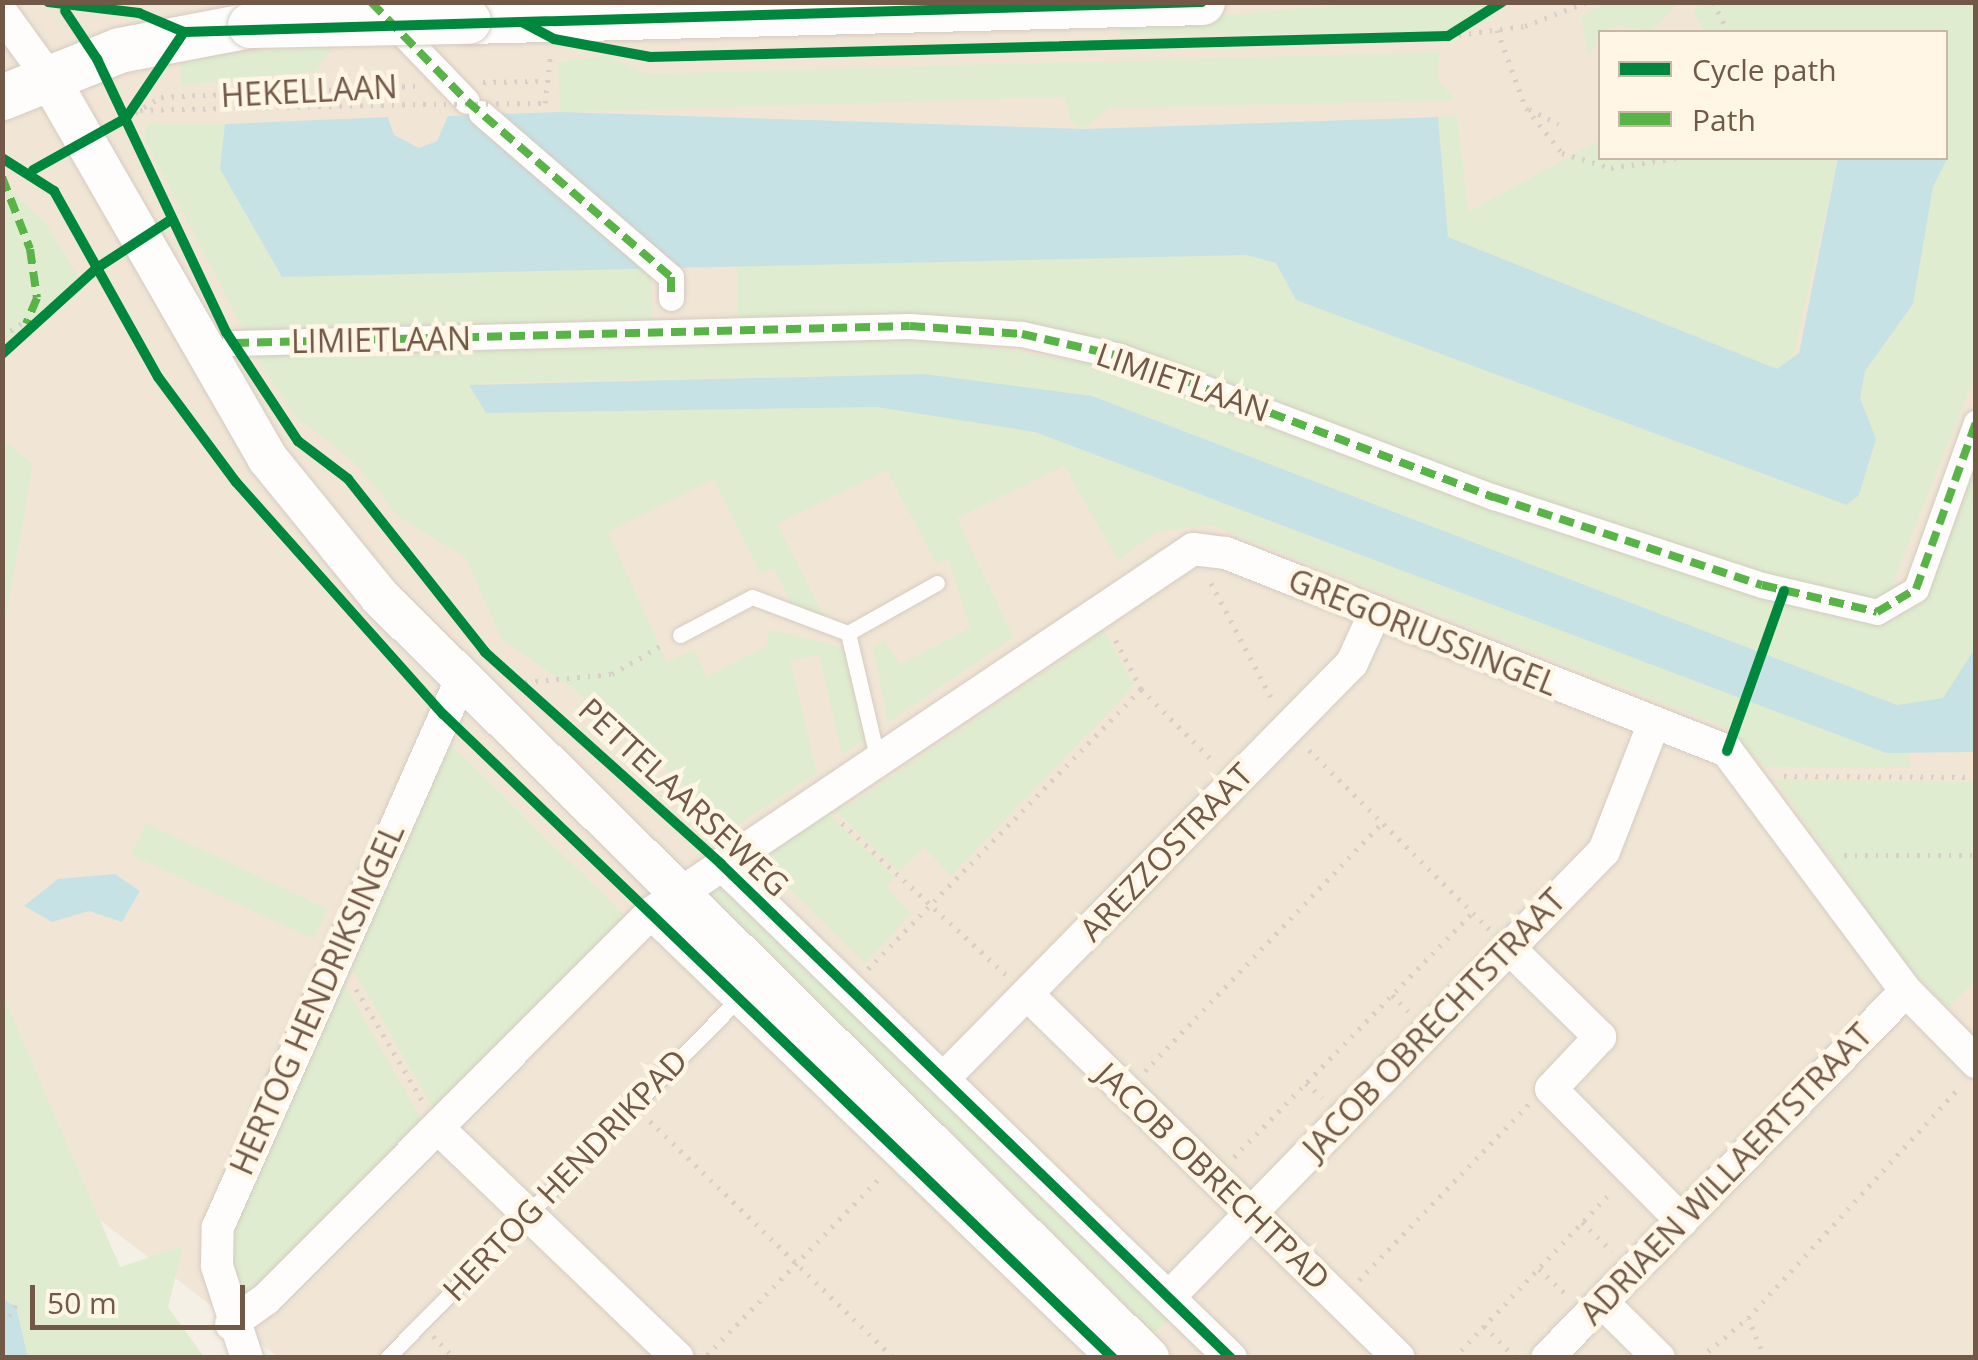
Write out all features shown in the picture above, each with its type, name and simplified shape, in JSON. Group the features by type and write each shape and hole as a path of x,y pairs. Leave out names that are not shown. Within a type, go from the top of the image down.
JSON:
{"main road":[{"name":"HEKELLAAN","path":"2,97 98,59 184,32 250,26 1202,2"}],"street":[{"path":"371,2 456,101 671,288"},
{"path":"9,21 49,78 111,136 268,459 460,682 743,994 1112,1358"},
{"name":"LIMIETLAAN","path":"234,343 910,326 1022,334 1120,356 1494,497 1744,579 1877,612 1916,590 1976,422"},
{"path":"230,1324 438,1128 665,904 1099,608 1193,549"},
{"name":"GREGORIUSSINGEL","path":"1193,549 1226,553 1374,615 1727,751 1906,990 1976,1062"},
{"name":"AREZZOSTRAAT","path":"944,1078 1352,663 1374,615"},
{"name":"HERTOG HENDRIKSINGEL","path":"246,1358 230,1324 218,1227 460,682"},
{"name":"JACOB OBRECHTSTRAAT","path":"1169,1297 1604,851 1654,723"},
{"name":"PETTELAARSEWEG","path":"721,864 1230,1358"},
{"path":"665,904 1150,1358"},
{"path":"1508,948 1600,1037 1551,1088 1682,1221"},
{"name":"ADRIAEN WILLAERTSTRAAT","path":"1547,1358 1906,990"},
{"name":"JACOB OBRECHTPAD","path":"1027,994 1399,1358"},
{"path":"438,1128 678,1358"},
{"path":"1596,1309 1659,1358"}],"lane":[{"path":"680,636 752,597 848,633 937,583"},
{"path":"848,633 878,761"},
{"name":"HERTOG HENDRIKPAD","path":"387,1358 743,994"}],"path":[{"path":"48,2 65,10 102,12"},
{"path":"9,21 65,10 82,2"},
{"path":"1429,36 1497,30 1588,2"},
{"path":"1713,2 1727,30"},
{"path":"65,10 98,59 126,118"},
{"path":"1448,36 1489,10"},
{"path":"140,110 151,116 456,101 545,103 544,81 529,20"},
{"path":"529,20 573,41"},
{"path":"1497,30 1526,108 1562,153 1611,168 1664,160"},
{"path":"111,136 144,90"},
{"path":"1526,108 1558,124"},
{"path":"111,136 126,118"},
{"path":"2,354 45,317"},
{"path":"2,338 28,319"},
{"path":"1193,549 1287,728 1508,948"},
{"path":"1099,608 1141,689 1234,782"},
{"path":"525,682 612,674 680,636"},
{"path":"849,989 1141,689"},
{"path":"1746,776 1976,777"},
{"path":"818,800 1027,994"},
{"path":"1126,1092 1382,823"},
{"path":"1806,855 1976,855"},
{"path":"1214,1177 1473,912"},
{"path":"339,960 438,1128"},
{"path":"1700,1358 1748,1318 1976,1070"},
{"path":"1340,1300 1551,1088"},
{"path":"634,1105 894,1358"},
{"path":"705,1358 905,1153"},
{"path":"1454,1358 1632,1170"},
{"path":"1582,1222 1632,1271"},
{"path":"1539,1268 1596,1309"},
{"path":"9,1316 16,1305"},
{"path":"1748,1318 1764,1358"},
{"path":"1484,1326 1516,1358"}],"shaded area":[{"path":"2,3 1975,3 1975,1357 278,1357 28,1165 3,1070"}],"green space":[{"path":"1605,2 1679,3 1652,30 1620,25 1598,30 1589,58 1581,17"},
{"path":"1699,2 1975,3 1975,375 1887,597 1858,601 1520,502 1034,330 975,318 737,318 737,265 1247,255 1276,263 1296,300 1847,505 1859,495 1876,439 1860,398 1865,371 1913,304 1933,187 1948,160 1948,30 1704,30 1694,13"},
{"path":"1365,3 1494,3 1446,31 1120,35 1119,24"},
{"path":"335,45 316,71 182,85 180,65 212,55"},
{"path":"1439,52 1438,80 1455,100 1109,108 1083,129 1071,122 1064,97 560,112 558,62 606,56 647,74"},
{"path":"1457,116 1468,212 1598,141 1598,160 1838,160 1791,366 1776,369 1448,237 1438,117"},
{"path":"147,124 225,124 220,170 651,268 653,321 243,329 144,137"},
{"path":"2,181 46,224 85,288 3,348"},
{"path":"922,337 1097,364 1566,530 1859,622 1892,617 1975,455 1975,648 1943,698 1897,705 1091,396 924,374 479,383 486,413 877,407 1035,432 1886,753 1910,752 1910,768 1766,767 1725,727 1211,525 1157,532 1118,560 1064,466 957,518 1013,637 888,723 873,647 885,640 900,665 970,628 948,559 936,564 887,470 777,524 826,620 794,606 773,568 760,573 714,479 608,532 667,662 694,650 707,676 767,646 769,629 838,646 848,654 865,740 842,755 819,655 790,660 817,773 730,830 615,719 501,638 466,558 399,517 355,463 296,417 255,354"},
{"path":"3,440 33,464 3,634"},
{"path":"1099,621 1134,686 951,876 924,847 899,872 831,806 848,806 1095,638"},
{"path":"446,740 626,917 436,1113 350,965"},
{"path":"1775,779 1975,782 1975,981 1948,1008 1905,964"},
{"path":"825,811 895,877 886,887 912,914 865,963 758,858"},
{"path":"146,823 327,909 314,939 131,855"},
{"path":"712,866 1173,1314 1154,1334 697,884"},
{"path":"343,982 424,1124 256,1292 245,1292 230,1261 232,1232"},
{"path":"2,992 120,1267 183,1246 168,1307 204,1357 28,1357 16,1308 3,1298"}],"water":[{"path":"560,112 1084,129 1438,117 1448,237 1777,369 1799,353 1838,160 1946,160 1933,187 1913,304 1865,371 1860,398 1876,439 1859,495 1847,505 1296,300 1276,263 1247,255 282,277 220,169 225,124 388,117 394,135 419,148 437,141 448,116"},
{"path":"924,374 1092,396 1897,705 1943,698 1975,648 1975,752 1886,753 1035,432 877,407 486,413 469,385"},
{"path":"115,874 140,891 122,922 89,911 52,922 24,906 58,879"},
{"path":"2,1298 16,1307 28,1357 3,1357"}],"marked path":[{"path":"371,2 467,101 671,277 671,298"},
{"path":"2,177 30,249 37,298 26,324"},
{"path":"234,343 910,326 1022,334 1120,356 1494,497 1762,585 1877,612 1916,589 1976,422"}],"cycle path":[{"path":"48,2 139,13 184,32 1202,2"},
{"path":"522,22 554,39 650,57 1448,36 1502,2"},
{"path":"65,11 97,59 226,332 298,441 348,479 485,652 721,864 1231,1358"},
{"path":"33,170 126,118 184,32"},
{"path":"2,158 54,191 158,377 236,482 443,714 1113,1358"},
{"path":"2,354 97,268 169,221"},
{"path":"1727,751 1784,591"}]}
